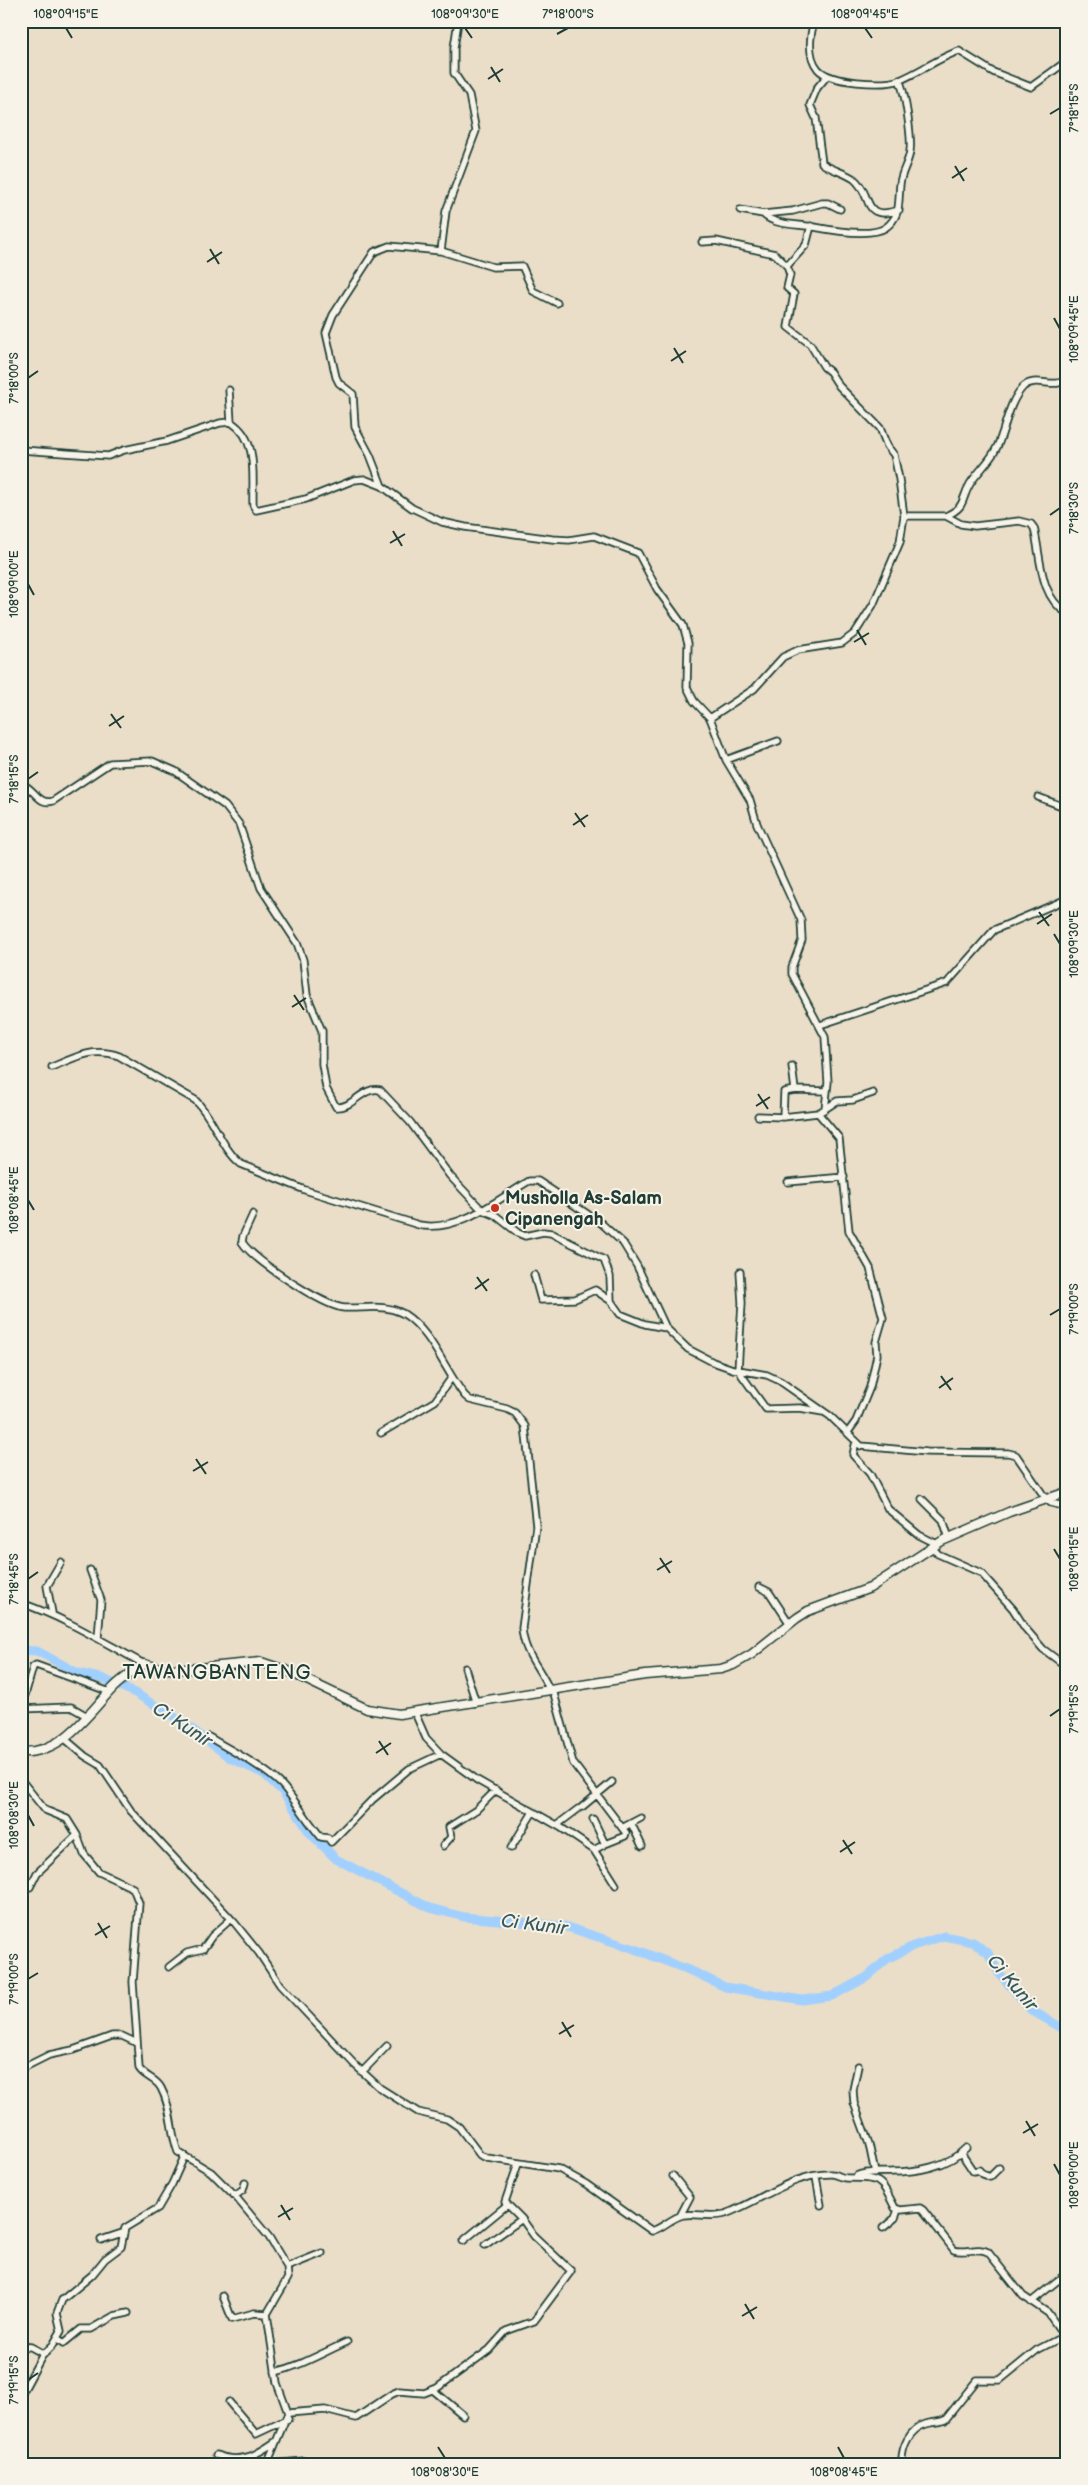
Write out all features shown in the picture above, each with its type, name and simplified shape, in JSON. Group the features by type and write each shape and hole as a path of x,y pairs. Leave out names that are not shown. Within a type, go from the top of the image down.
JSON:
{"street":[{"path":"441,250 446,211 476,131 469,95 454,73 454,48 458,21"},
{"path":"814,21 811,52 819,70 827,76 863,83 882,83 899,80 959,51 993,72 1026,86 1034,86 1067,61"},
{"path":"827,76 814,93 810,108 816,118 822,163 855,180 869,207 876,212 886,213 899,210"},
{"path":"763,214 771,221 844,231 879,231 893,220 899,210 900,181 910,147 904,90 899,80"},
{"path":"740,210 763,214 793,211 822,203 828,203 840,208"},
{"path":"787,266 806,245 811,226"},
{"path":"702,242 716,241 775,254 787,266 790,275 788,288 794,294 788,327 810,344 824,367 830,372 839,386 877,424 895,458 904,516 900,542 887,575 873,605 855,633 842,643 798,650 783,656 754,689 710,718"},
{"path":"382,486 370,455 355,427 353,394 339,383 336,377 326,333 333,315 377,250 389,246 441,250 494,267 522,266 533,290 557,303"},
{"path":"904,516 946,516 961,508 971,482 990,460 1014,403 1023,387 1032,383 1058,384 1067,379"},
{"path":"229,390 231,422"},
{"path":"21,450 108,456 124,450 167,441 220,423 231,422 241,430 250,443 253,505 256,510 306,499 354,480 364,479 382,486 412,508 452,524 535,538 570,540 594,536 635,551 640,555 657,589 683,624 688,643 687,687 694,701 710,718 726,760 750,800 757,824 801,920 802,940 792,967 792,974 825,1037 828,1082 825,1109"},
{"path":"946,516 961,524 975,526 1020,521 1031,524 1034,528 1048,593 1055,605 1067,613"},
{"path":"726,760 778,741"},
{"path":"21,784 26,785 41,800 49,802 110,763 152,761 176,771 225,806 239,824 261,888 297,943 302,960 307,995 321,1025 322,1064 326,1088 334,1105 345,1106 373,1089 380,1090 410,1122 450,1176 481,1209 495,1215 518,1233 525,1236 543,1232 551,1233 604,1260 610,1276 611,1301"},
{"path":"1038,797 1067,808"},
{"path":"820,1025 947,983 994,930 1067,900"},
{"path":"52,1067 90,1052 109,1052 119,1056 195,1100 203,1107 234,1157 241,1164 305,1190 428,1226 460,1219 481,1209 528,1181 538,1181 601,1223 623,1243 637,1266 666,1328 688,1349 713,1362 780,1381 825,1412 856,1441 867,1448 1016,1456 1050,1498 1058,1506 1067,1507"},
{"path":"792,1066 795,1090"},
{"path":"782,1117 784,1092 826,1090"},
{"path":"758,1116 782,1117 818,1113 837,1101 853,1100 873,1093"},
{"path":"818,1113 839,1138 849,1231 870,1268 883,1318 876,1342 877,1354 870,1388 856,1422 848,1432"},
{"path":"788,1182 844,1177"},
{"path":"253,1214 242,1236 242,1242 256,1257 286,1279 334,1306 386,1307 404,1314 417,1325 470,1400 507,1409 515,1413 524,1426 536,1526 522,1628 523,1640 528,1654 543,1673 552,1690 570,1757 576,1770 622,1828 625,1836 594,1850"},
{"path":"740,1272 742,1302 738,1370 766,1409 800,1408 825,1412"},
{"path":"534,1275 542,1300 575,1299 595,1290 611,1301 620,1314 666,1328"},
{"path":"381,1433 435,1401 452,1377"},
{"path":"856,1441 853,1455 870,1474 888,1509 934,1545 938,1554 981,1573 1013,1609 1025,1628 1043,1649 1067,1667"},
{"path":"21,1603 52,1613 144,1664 164,1669 188,1669 260,1662 288,1671 367,1709 385,1713 415,1713 645,1675 721,1668 752,1654 808,1612 870,1588 934,1545 985,1522 1067,1492"},
{"path":"922,1499 943,1520 949,1538"},
{"path":"52,1613 47,1586 61,1562"},
{"path":"90,1570 101,1600 98,1638"},
{"path":"759,1587 769,1592 790,1624"},
{"path":"26,1695 33,1667 36,1664 111,1690"},
{"path":"21,1752 49,1749 88,1716 123,1679 144,1664"},
{"path":"465,1668 476,1703"},
{"path":"21,1709 71,1708 88,1716"},
{"path":"415,1713 426,1738 440,1754 477,1780 557,1825 594,1850 616,1885"},
{"path":"64,1738 85,1756 100,1765 131,1811 231,1919 259,1953 280,1985 362,2072 408,2107 418,2112 447,2119 466,2135 480,2155 486,2158 560,2169 574,2176 652,2231 680,2216 724,2214 786,2184 834,2174 844,2178 863,2173 900,2172 934,2166 961,2153 966,2148"},
{"path":"209,1738 256,1766 282,1785 315,1830 331,1842 372,1800 409,1769 440,1754"},
{"path":"21,1780 45,1810 64,1816 77,1835 84,1854 99,1872 132,1888 139,1903 133,1982 139,2068 158,2082 161,2088 169,2107 178,2152 211,2172 235,2196 269,2237 287,2268 288,2278 267,2314 275,2372 279,2391 288,2416 268,2464 304,2461"},
{"path":"557,1825 612,1782"},
{"path":"443,1846 451,1837 449,1827 476,1810 496,1790"},
{"path":"510,1848 533,1812"},
{"path":"622,1828 641,1818"},
{"path":"593,1819 605,1844"},
{"path":"631,1823 642,1846"},
{"path":"30,1887 37,1873 77,1835"},
{"path":"169,1967 187,1953 203,1949 212,1936 231,1919"},
{"path":"21,2069 49,2055 73,2050 112,2036 122,2036 137,2043"},
{"path":"362,2072 387,2046"},
{"path":"858,2066 853,2090 854,2103 869,2144 875,2172"},
{"path":"961,2153 973,2171 979,2170 990,2177 999,2168"},
{"path":"101,2240 122,2232 126,2227 158,2208 172,2184 184,2157"},
{"path":"229,2402 256,2434 288,2416 325,2410 356,2418 385,2397 399,2391 418,2394 433,2390 489,2350 506,2331 534,2320 571,2273 570,2268 555,2257 534,2236 522,2219 507,2205 505,2198 518,2164"},
{"path":"673,2176 690,2197 680,2216"},
{"path":"856,2176 884,2186 895,2208 898,2210"},
{"path":"816,2177 821,2205"},
{"path":"235,2196 243,2190 246,2183"},
{"path":"463,2242 507,2205"},
{"path":"898,2210 913,2208 923,2210 954,2250 965,2252 983,2249 988,2252 1023,2296 1048,2313 1065,2336 1037,2350 1000,2380 977,2380 946,2420 938,2424 927,2424 914,2431 904,2446 902,2464"},
{"path":"883,2228 895,2218 898,2210"},
{"path":"484,2245 522,2219"},
{"path":"21,2395 44,2354 61,2331 57,2313 62,2300 92,2275 105,2259 121,2247 124,2243 122,2232"},
{"path":"287,2268 322,2253"},
{"path":"1032,2302 1067,2273"},
{"path":"223,2296 232,2319 254,2313 267,2314"},
{"path":"57,2338 64,2343 82,2328 90,2330 114,2316 128,2313"},
{"path":"275,2372 303,2364 310,2358 347,2342"},
{"path":"21,2346 31,2347 44,2354"},
{"path":"433,2390 463,2415"},
{"path":"216,2455 233,2460 245,2459 276,2442"}],"waterway":[{"name":"Ci Kunir","path":"21,1650 37,1651 78,1673 104,1679 135,1693 184,1723 230,1758 264,1774 283,1792 310,1833 336,1859 430,1908 464,1917 564,1926 632,1948 696,1973 725,1987 802,2000 832,1996 867,1977 887,1959 913,1946 944,1936 973,1942 988,1953 998,1972 1031,2010 1067,2031"}],"place":[{"name":"Musholla As-Salam Cipanengah","path":"495,1208"}],"district":[{"name":"TAWANGBANTENG","path":"217,1673"}]}
